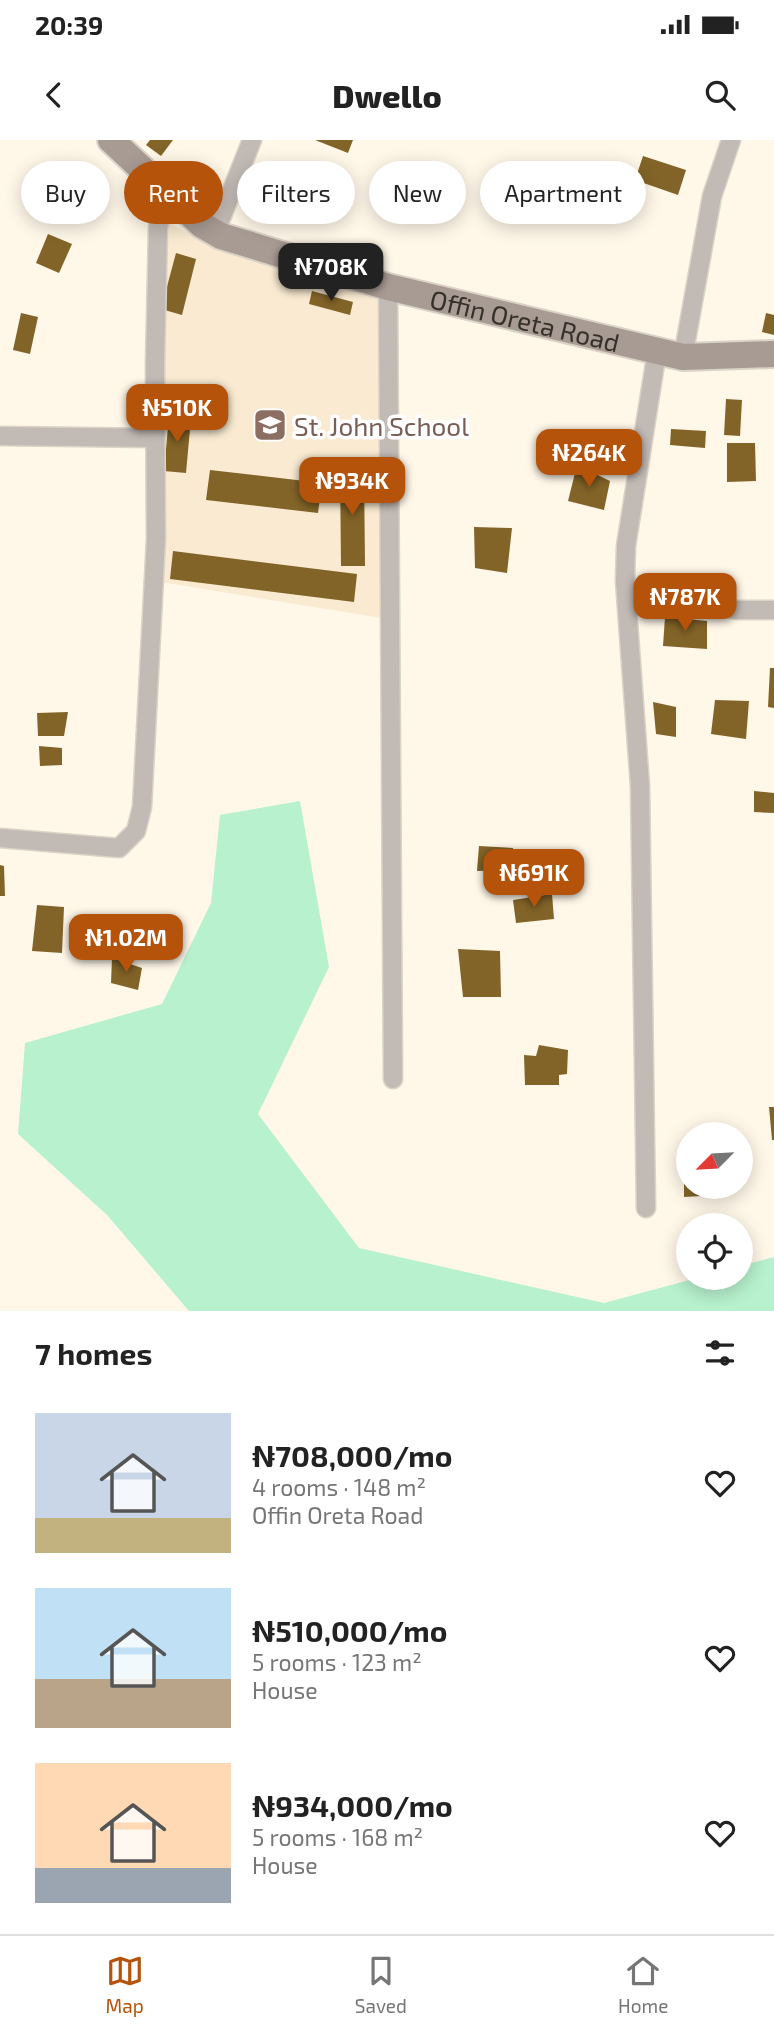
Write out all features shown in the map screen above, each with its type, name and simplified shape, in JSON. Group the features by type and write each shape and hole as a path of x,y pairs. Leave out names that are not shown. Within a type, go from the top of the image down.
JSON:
{"street":[{"name":"Offin Oreta Road","path":"111,140 133,161"},
{"path":"215,233 252,140"},
{"path":"683,356 712,196 731,140"},
{"path":"0,838 119,848 136,831 142,807 156,539 159,224"},
{"name":"Offin Oreta Road","path":"201,224 215,233 388,287 657,351 683,356 774,354"},
{"path":"388,287 393,1079"},
{"path":"646,1208 640,786 627,601 626,546 657,351"},
{"path":"0,436 155,438"},
{"path":"627,601 659,596 737,610 774,610"}],"shaded area":[{"name":"St. John School","path":"169,224 292,268 380,292 382,618 161,582 162,388"}],"green space":[{"path":"300,801 329,967 258,1114 359,1248 604,1303 676,1284 676,1290 753,1290 753,1263 774,1257 774,1311 189,1311 107,1215 18,1134 25,1043 162,1004 211,903 220,815"}],"building":[{"path":"150,140 173,140 161,156 146,145"},
{"path":"315,140 353,140 348,153"},
{"path":"643,156 686,170 678,195 646,184 646,161 641,161"},
{"path":"48,234 72,244 59,273 36,263"},
{"path":"176,253 196,259 182,315 161,309"},
{"path":"312,291 353,302 350,315 309,304"},
{"path":"21,313 38,317 30,354 13,350"},
{"path":"766,313 774,315 774,335 762,332"},
{"path":"726,399 742,400 740,436 724,435"},
{"path":"169,416 191,418 186,473 164,471"},
{"path":"671,429 706,431 705,448 670,445"},
{"path":"727,443 755,443 756,481 727,482"},
{"path":"577,465 610,481 604,510 568,501"},
{"path":"340,468 364,468 365,566 341,566"},
{"path":"210,470 322,483 318,513 206,500"},
{"path":"474,527 512,528 507,573 475,568"},
{"path":"173,551 357,574 354,602 170,579"},
{"path":"665,617 707,621 707,649 663,646"},
{"path":"770,668 774,668 774,708 768,707"},
{"path":"715,700 749,701 746,739 711,734"},
{"path":"653,702 676,707 676,737 656,734"},
{"path":"68,712 64,736 38,736 37,713"},
{"path":"39,746 62,748 62,765 40,766"},
{"path":"754,791 774,793 774,813 754,812"},
{"path":"479,846 513,848 511,870 477,871"},
{"path":"0,865 4,866 5,896 0,896"},
{"path":"552,894 554,919 516,923 513,900"},
{"path":"37,905 64,907 62,953 32,951"},
{"path":"152,936 166,938 163,957 150,954"},
{"path":"458,949 500,951 501,997 463,997"},
{"path":"112,958 142,968 138,990 111,983"},
{"path":"539,1045 568,1050 567,1074 559,1075 559,1085 525,1085 524,1055 536,1056"},
{"path":"769,1107 774,1107 774,1140 772,1140"}],"place":[{"name":"St. John School","path":"270,425"}]}
